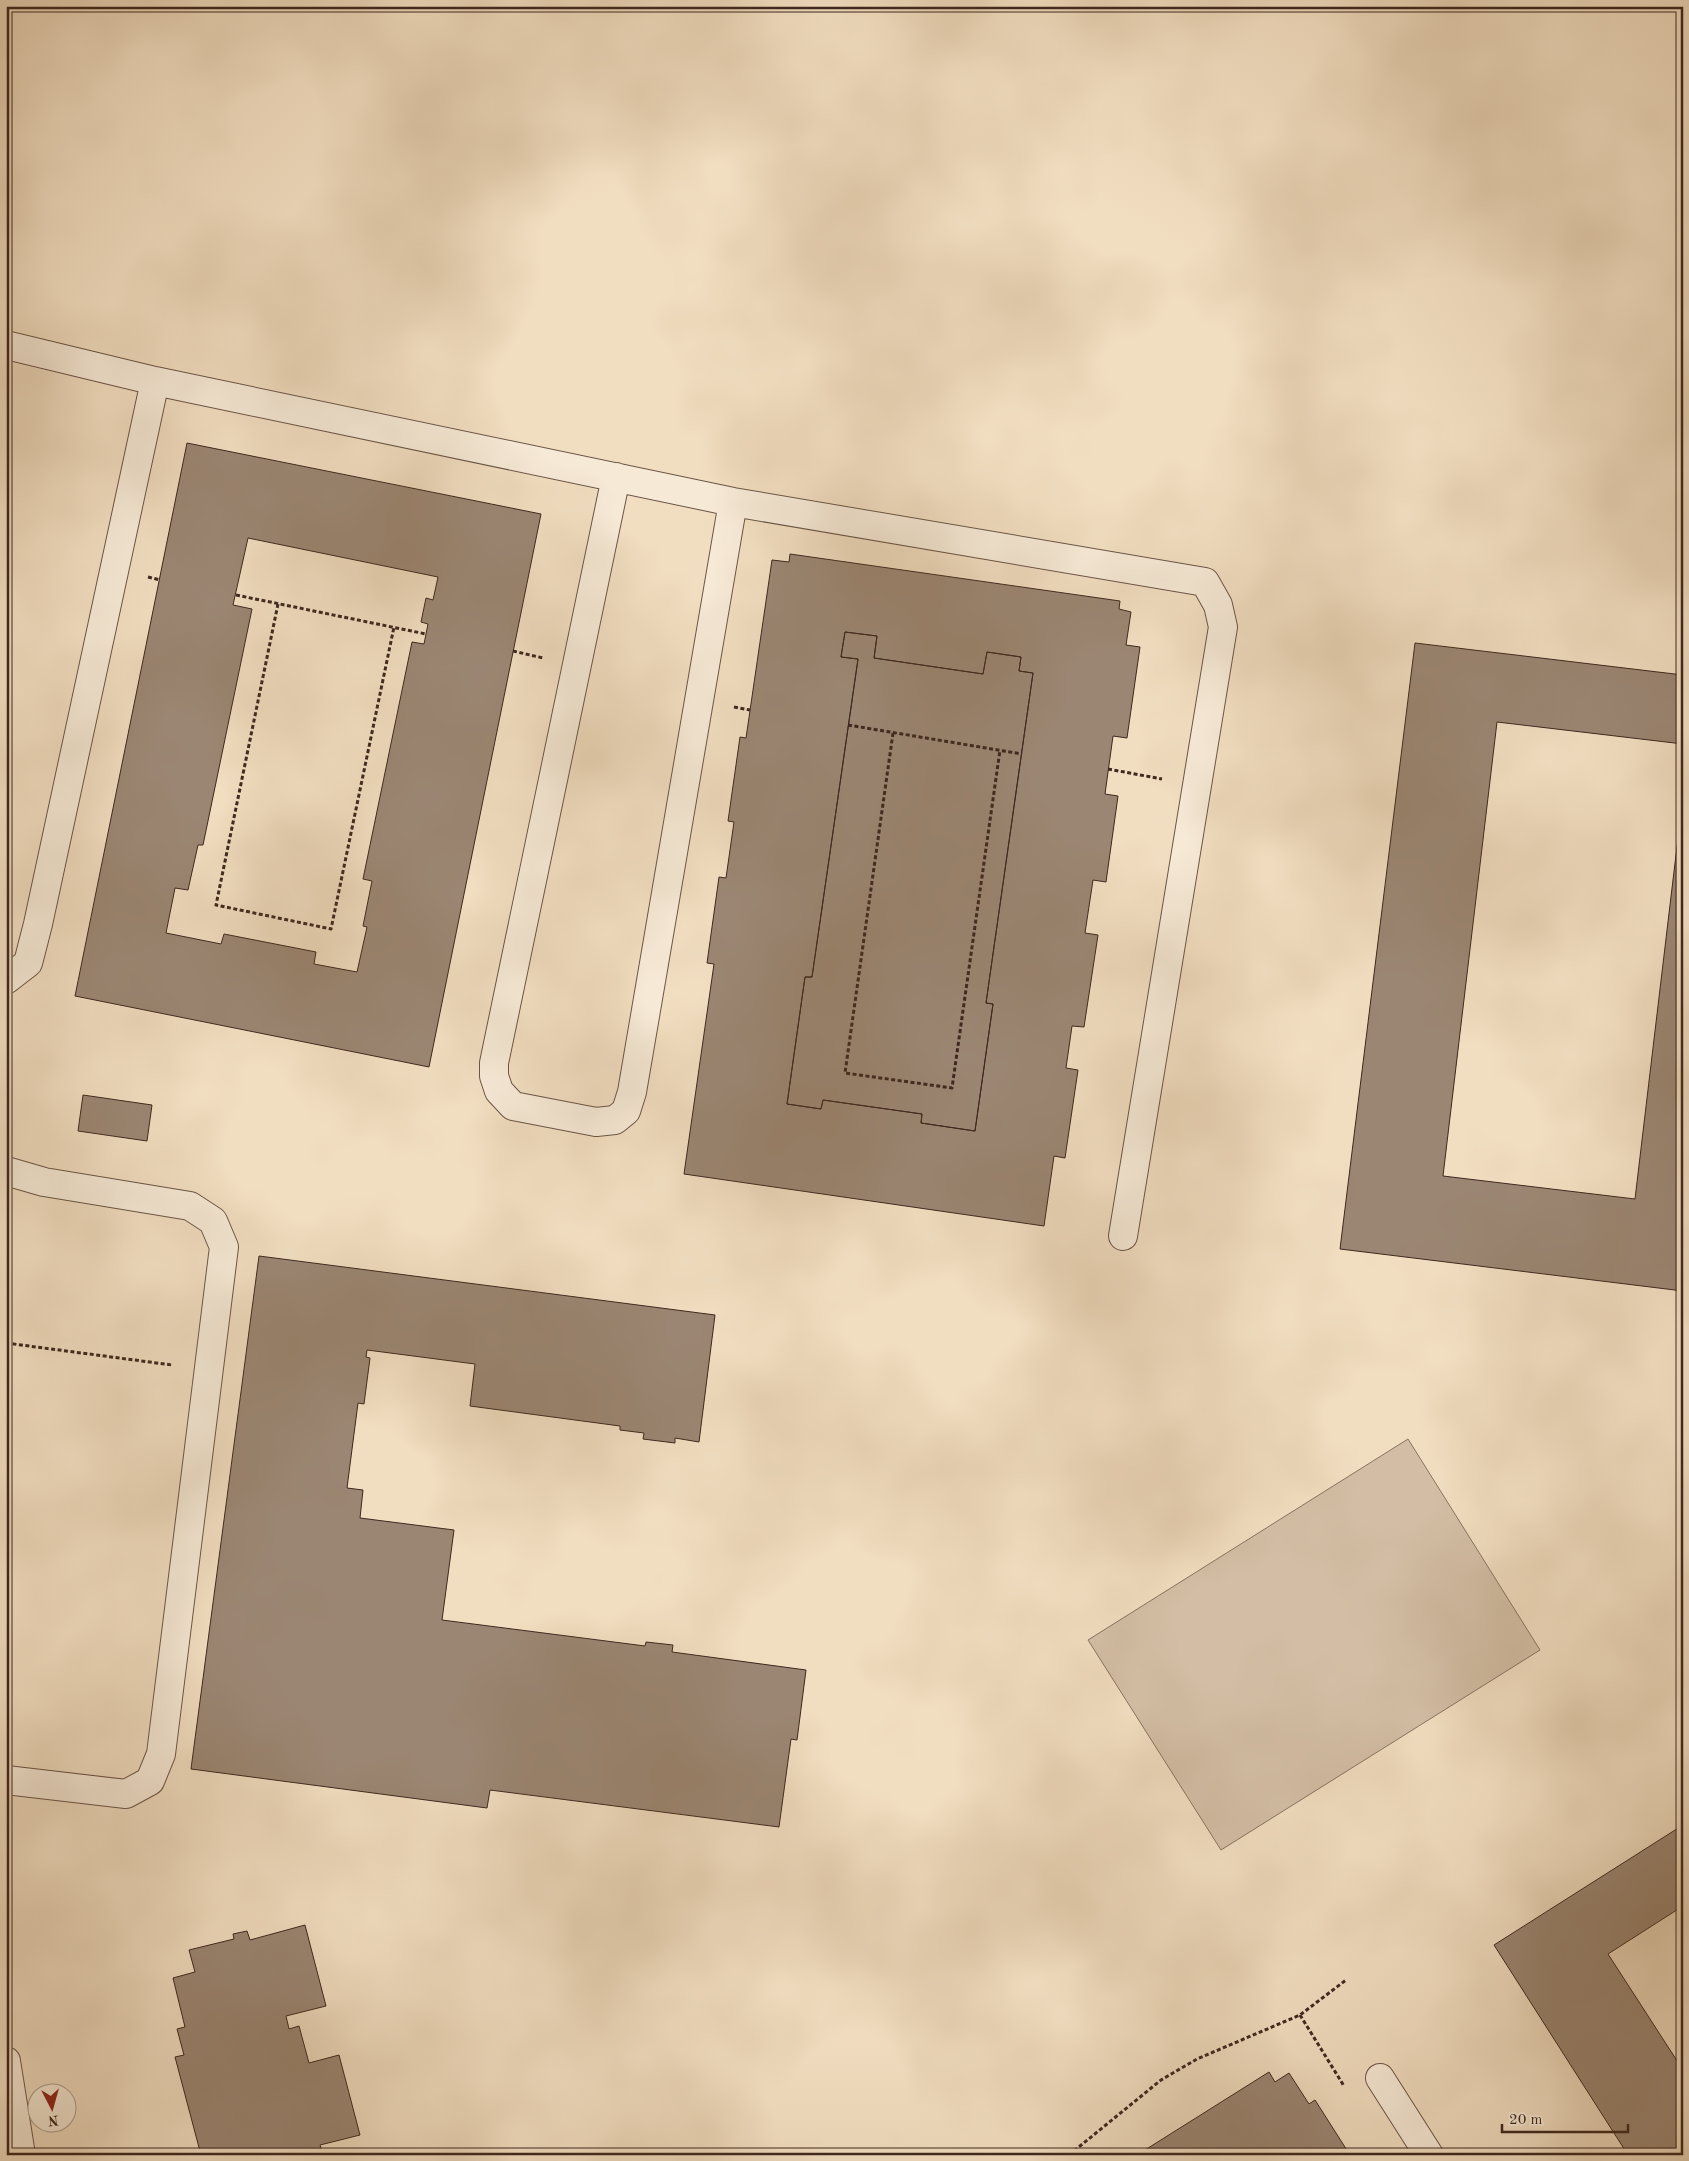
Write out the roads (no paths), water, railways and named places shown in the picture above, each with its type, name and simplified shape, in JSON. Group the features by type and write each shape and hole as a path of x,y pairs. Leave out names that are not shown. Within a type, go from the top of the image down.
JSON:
{"lane":[{"path":"6,346 154,381 733,502 1204,582 1218,605 1223,627 1123,1236"},
{"path":"6,980 28,963 38,924 154,381"},
{"path":"616,477 494,1063 494,1076 499,1092 513,1106 596,1122 615,1120 626,1111 634,1082 733,502"},
{"path":"6,1171 44,1182 190,1206 213,1221 224,1247 162,1754 150,1781 126,1794 6,1780"},
{"path":"6,2061 20,2155"},
{"path":"1380,2078 1429,2155"}]}
